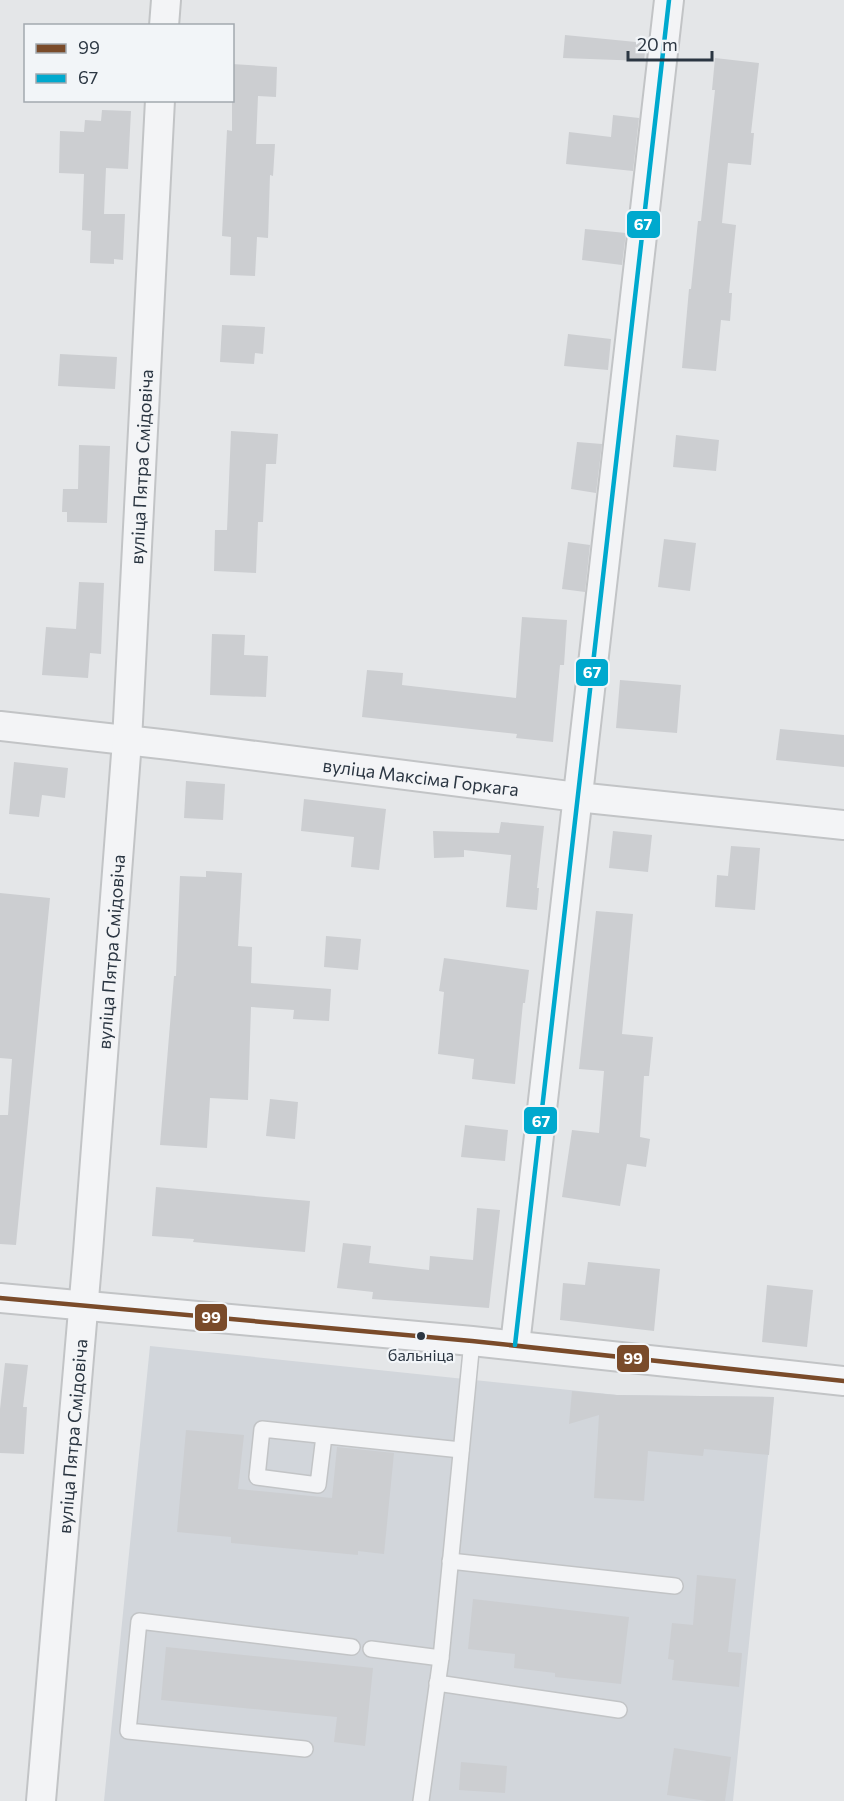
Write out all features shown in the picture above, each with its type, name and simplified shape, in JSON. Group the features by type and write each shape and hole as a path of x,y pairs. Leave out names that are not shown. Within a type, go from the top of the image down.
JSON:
{"street":[{"path":"164,24 166,0"},
{"path":"515,1346 669,0"},
{"name":"вуліца Пятра Смідовіча","path":"41,1801 84,1305 128,741 160,102"},
{"name":"вуліца Максіма Горкага","path":"0,726 577,797 844,825"},
{"path":"0,1298 472,1341 844,1381"}],"lane":[{"path":"421,1801 441,1658 472,1341"},
{"path":"324,1436 318,1485 257,1477 262,1429 461,1450"},
{"path":"450,1561 675,1586"},
{"path":"305,1749 128,1731 140,1621 352,1647"},
{"path":"370,1649 441,1658"},
{"path":"437,1683 619,1710"}],"shaded area":[{"path":"150,1346 617,1395 774,1397 733,1801 104,1801"}],"building":[{"path":"565,35 646,43 644,61 563,58"},
{"path":"715,58 759,63 751,133 754,133 751,165 728,163 722,223 736,225 729,293 732,293 730,321 721,320 716,371 682,368 689,289 691,289 698,221 701,221 715,90 712,90"},
{"path":"234,64 277,67 276,97 258,96 256,144 275,144 273,176 270,175 268,238 257,237 255,276 230,275 231,237 222,236 227,130 232,131"},
{"path":"102,110 131,111 128,169 106,168 104,214 125,214 123,260 114,259 114,264 90,263 91,231 82,230 84,174 59,173 60,131 84,132 85,120 101,121"},
{"path":"613,115 639,118 633,171 566,164 569,132 611,137"},
{"path":"585,229 626,233 622,265 582,260"},
{"path":"222,325 265,327 263,354 255,353 254,364 220,362"},
{"path":"568,334 611,339 608,370 564,366"},
{"path":"60,354 117,357 115,389 58,386"},
{"path":"231,431 278,434 276,464 266,464 263,522 258,522 256,573 214,571 215,530 227,530"},
{"path":"676,435 719,440 716,471 673,467"},
{"path":"577,442 602,444 596,493 571,489"},
{"path":"79,445 110,446 107,523 67,522 67,512 62,512 63,489 78,489"},
{"path":"664,539 696,543 690,591 658,587"},
{"path":"568,542 590,545 585,592 562,589"},
{"path":"79,582 104,583 101,654 90,653 88,678 42,675 46,627 76,629"},
{"path":"522,617 567,620 564,665 560,665 553,742 516,738 517,734 362,717 367,670 403,673 402,685 516,698"},
{"path":"212,634 245,635 244,655 268,656 266,697 210,695"},
{"path":"620,680 681,685 677,733 616,728"},
{"path":"780,729 844,735 844,767 776,760"},
{"path":"14,762 68,768 65,798 42,795 39,817 9,814"},
{"path":"186,781 225,784 223,820 184,818"},
{"path":"304,799 386,809 379,870 351,867 354,837 301,831"},
{"path":"501,822 544,826 537,888 539,888 537,910 506,907 511,855 464,850 464,857 434,858 433,831 499,833"},
{"path":"613,831 652,835 648,872 609,868"},
{"path":"731,846 760,848 755,910 715,907 717,875 728,876"},
{"path":"206,871 242,873 238,946 252,947 251,983 331,989 329,1021 293,1019 294,1010 251,1007 248,1100 210,1098 207,1148 160,1145 174,976 176,976 180,876 206,877"},
{"path":"0,893 50,898 16,1245 0,1244 0,1115 8,1115 12,1059 0,1058"},
{"path":"596,911 633,914 622,1034 653,1037 649,1076 644,1076 640,1137 650,1139 646,1167 627,1164 620,1206 562,1197 572,1130 599,1133 604,1071 579,1069"},
{"path":"326,936 361,939 358,970 324,967"},
{"path":"444,958 529,970 525,1003 523,1003 515,1084 472,1079 474,1059 438,1054 444,992 439,991"},
{"path":"270,1099 298,1102 295,1139 266,1136"},
{"path":"465,1125 508,1130 505,1161 461,1157"},
{"path":"156,1187 310,1201 305,1252 152,1236"},
{"path":"477,1208 500,1210 489,1308 372,1299 373,1292 337,1288 343,1243 371,1246 369,1263 429,1270 430,1256 473,1260"},
{"path":"588,1262 660,1269 654,1331 560,1320 563,1283 585,1285"},
{"path":"767,1285 813,1290 807,1347 762,1342"},
{"path":"5,1363 28,1365 23,1407 27,1407 24,1454 0,1453 0,1409"},
{"path":"572,1391 617,1395 774,1397 769,1455 704,1449 703,1456 648,1451 644,1501 594,1498 599,1415 569,1424"},
{"path":"186,1430 244,1435 238,1489 332,1498 337,1447 394,1453 384,1554 358,1551 358,1555 231,1543 231,1537 177,1532"},
{"path":"697,1575 736,1579 728,1652 742,1653 739,1687 672,1680 674,1660 668,1659 672,1623 693,1625"},
{"path":"473,1599 629,1617 621,1684 555,1677 555,1673 514,1668 515,1654 468,1649"},
{"path":"166,1647 373,1668 365,1746 334,1742 337,1717 161,1700"},
{"path":"674,1748 731,1757 725,1801 707,1801 667,1795"},
{"path":"461,1762 507,1766 505,1793 459,1790"}],"transit line":[{"name":"67","path":"515,1345 669,0"},
{"name":"99","path":"0,1298 472,1341 844,1381"}],"place":[{"name":"бальніца","path":"421,1336"}]}
